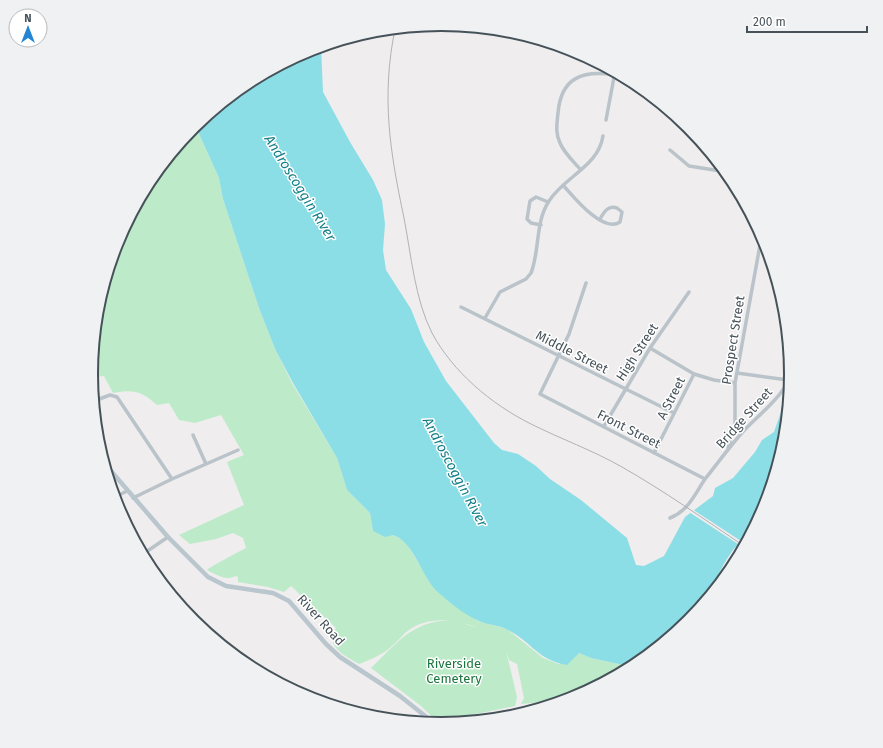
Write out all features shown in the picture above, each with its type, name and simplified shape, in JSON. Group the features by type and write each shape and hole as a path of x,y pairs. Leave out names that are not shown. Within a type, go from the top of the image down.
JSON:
{"street":[{"path":"581,170 562,148 557,135 560,99 567,86 580,76 597,73 607,74"},
{"path":"606,120 614,78"},
{"path":"485,318 500,292 526,279 531,273 541,225 548,202 563,185 593,159 600,149 603,136"},
{"path":"670,150 690,166 718,171"},
{"path":"563,185 586,210 600,219 615,225 622,219 622,212 617,208 611,207 606,210 600,219"},
{"path":"541,225 531,223 527,219 528,207 530,201 536,197 548,202"},
{"name":"Prospect Street","path":"728,450 733,434 735,418 735,383 760,247"},
{"path":"558,357 569,334 586,283"},
{"name":"High Street","path":"604,426 624,389 650,348 689,292"},
{"name":"Middle Street","path":"461,307 674,414"},
{"path":"650,348 694,374 714,380 735,383"},
{"name":"Front Street","path":"558,357 540,394 705,479"},
{"path":"737,373 784,379"},
{"name":"A Street","path":"654,453 694,374"},
{"name":"Bridge Street","path":"705,479 728,450 778,395 784,386"},
{"path":"99,399 110,395 117,397 172,478"},
{"path":"193,435 206,464"},
{"path":"133,498 172,478 238,450"},
{"name":"River Road","path":"114,475 168,537 197,567 217,582 236,588 273,593 289,601 326,644 340,657 400,696 426,716"},
{"path":"670,518 677,515 687,506 705,479"},
{"path":"121,494 127,491"},
{"path":"148,551 168,537"}],"green space":[{"name":"Riverside Cemetery","path":"198,132 219,178 223,199 260,311 276,351 292,383 337,458 347,490 370,513 373,531 393,535 406,542 430,583 478,621 507,629 543,658 559,664 579,653 591,658 623,665 593,682 573,691 540,702 521,704 524,698 517,664 509,660 506,651 517,697 515,706 471,715 432,717 421,706 371,668 407,634 417,628 440,621 451,621 440,620 431,621 413,627 384,652 359,664 338,650 331,636 336,628 291,586 284,592 268,587 238,582 238,577 236,576 225,578 207,570 246,548 243,538 233,533 216,539 190,544 179,535 244,505 227,462 244,455 221,415 195,423 179,420 169,403 157,405 142,394 132,391 113,393 104,376 98,377 101,329 110,285 125,243 144,202 156,183 169,165"}],"water":[{"name":"Androscoggin River","path":"321,53 323,92 350,142 373,180 382,200 385,224 383,250 386,270 411,309 424,342 446,381 494,443 502,450 518,454 536,466 550,479 581,500 627,538 636,565 644,566 664,556 685,517 713,496 715,488 733,478 755,452 762,440 774,432 783,411 773,463 758,505 741,542 735,547 729,556 714,583 684,617 668,632 623,665 591,658 579,653 567,665 557,663 541,655 516,634 501,627 482,622 468,616 453,605 439,593 427,579 412,552 401,539 393,535 385,537 373,531 370,513 347,490 337,458 276,351 260,311 223,199 219,178 198,132 215,116 251,89 290,66"}],"pier":[{"path":"692,509 741,541 739,545 689,512"}],"railway":[{"path":"394,35 391,54 388,101 391,147 414,277 421,306 432,333 441,347 451,361 474,386 502,407 531,424 599,455 638,476 669,495 740,543"}]}
